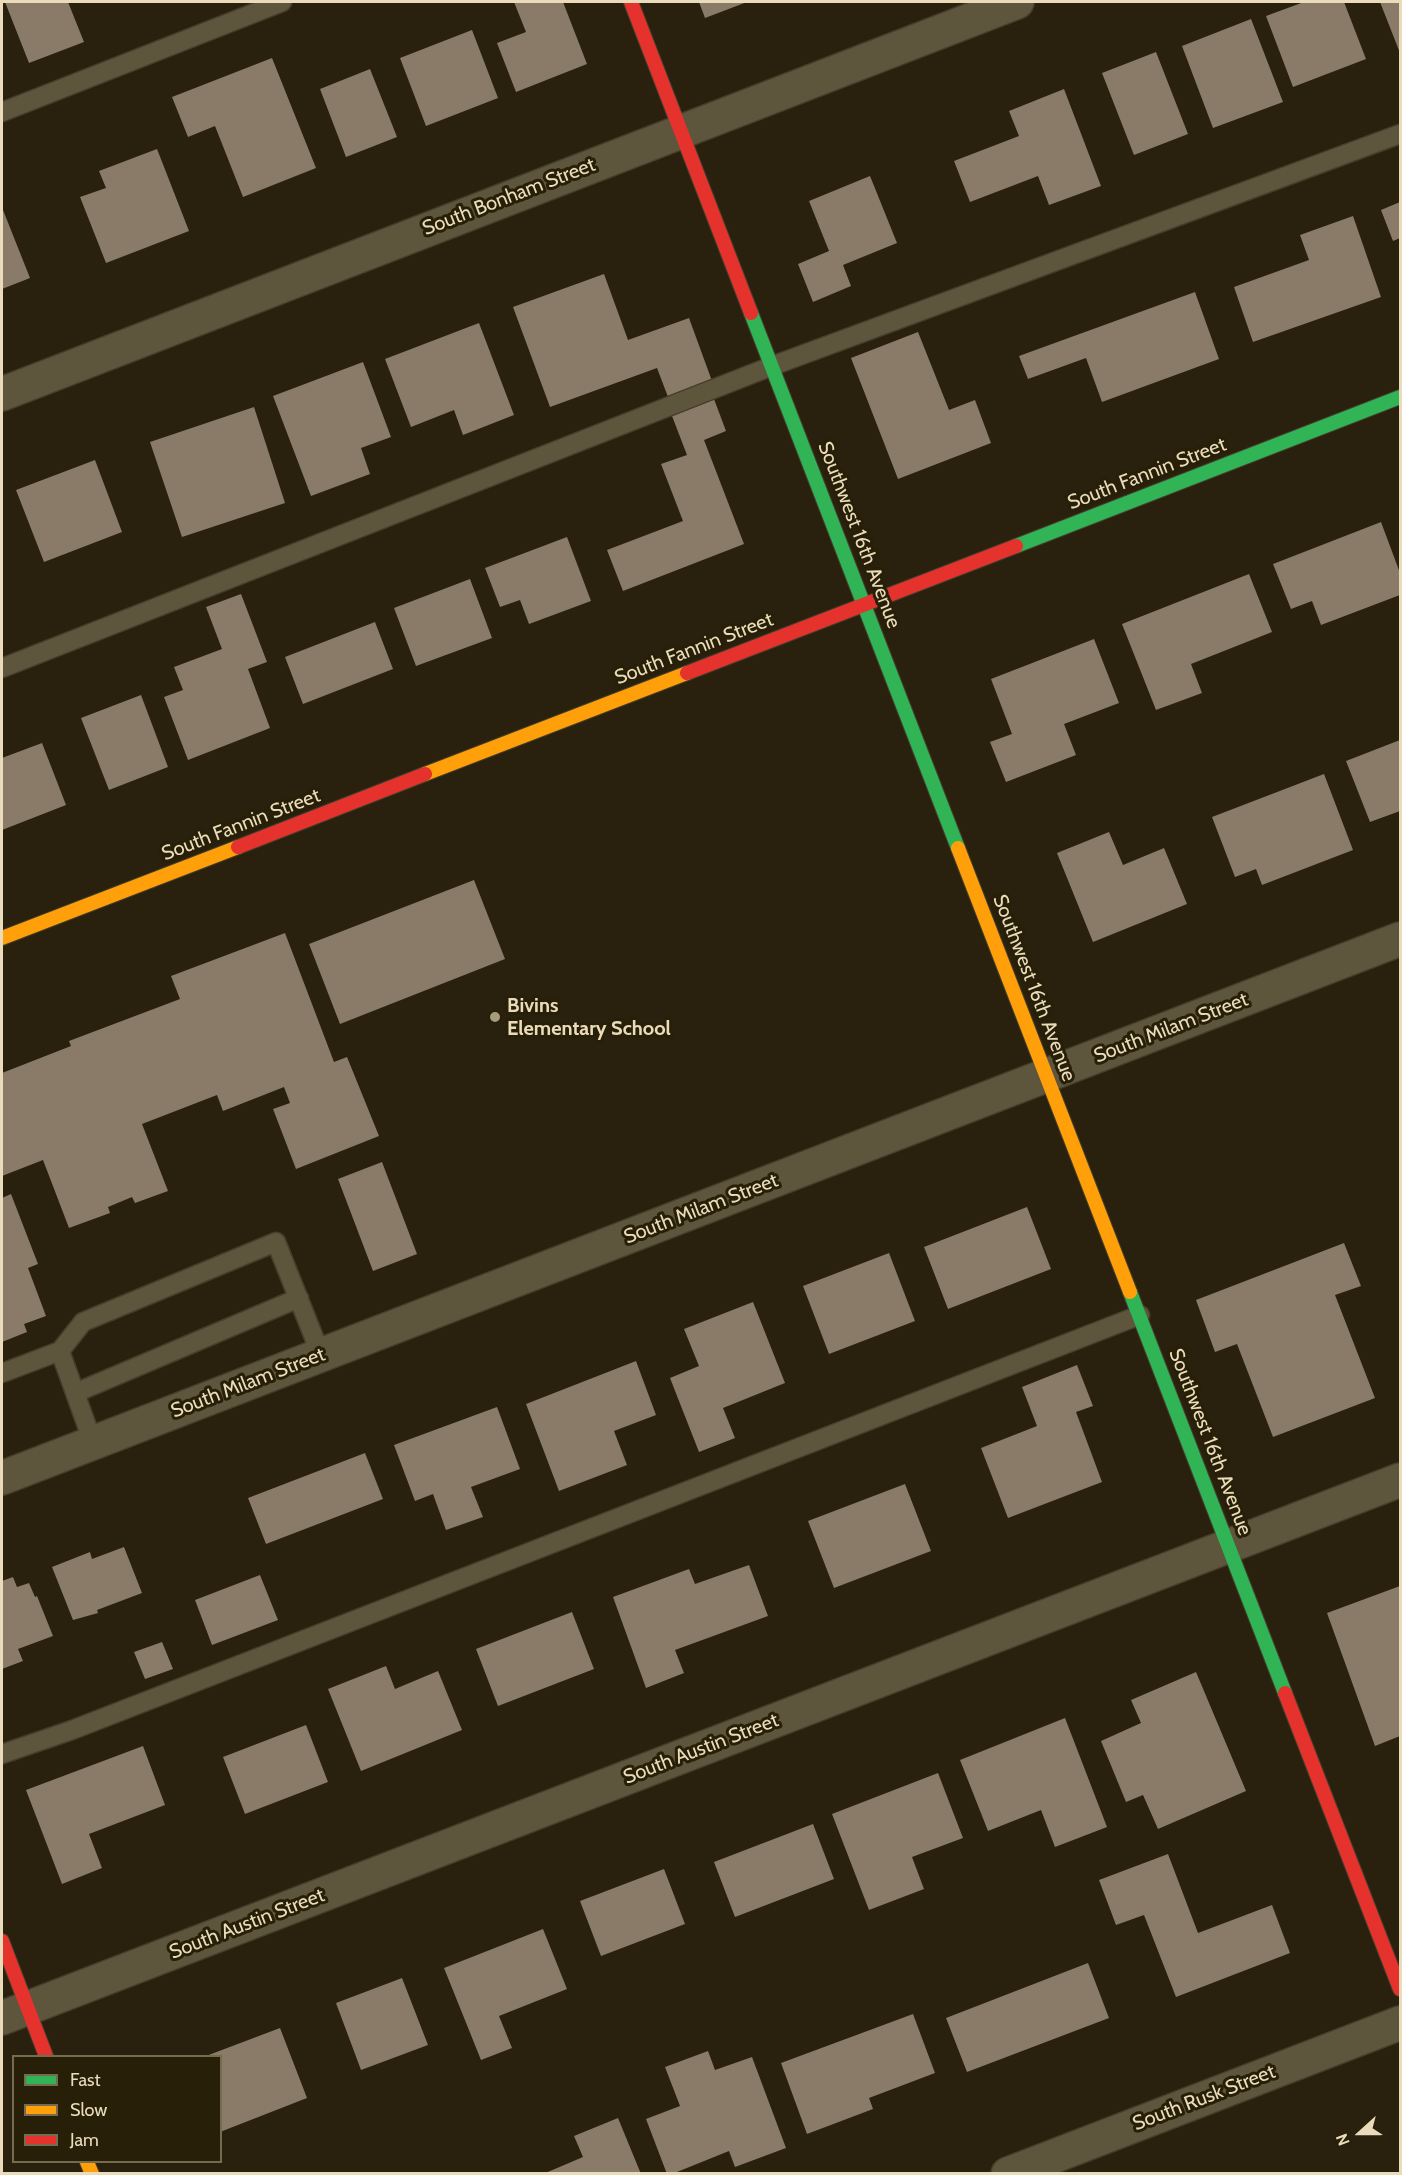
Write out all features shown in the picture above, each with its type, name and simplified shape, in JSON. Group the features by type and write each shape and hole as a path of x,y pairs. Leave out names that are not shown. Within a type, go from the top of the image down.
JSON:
{"street":[{"name":"Southwest 16th Avenue","path":"631,2 1401,1989"},
{"name":"South Bonham Street","path":"2,394 1017,2"},
{"name":"South Fannin Street","path":"2,938 1401,397"},
{"name":"South Milam Street","path":"2,1478 1401,939"},
{"name":"South Austin Street","path":"15,2013 1401,1480"},
{"path":"2,1941 15,2013 45,2055"},
{"name":"South Rusk Street","path":"1008,2174 1401,2023"}],"lane":[{"path":"2,112 282,2"},
{"path":"2,669 772,366 1401,134"},
{"path":"2,1373 60,1351 83,1322 276,1242 321,1355"},
{"path":"75,1393 299,1298"},
{"path":"2,1754 72,1730 1140,1315"},
{"path":"60,1351 93,1443"}],"building":[{"path":"5,2 68,2 84,42 29,63"},
{"path":"514,2 563,2 587,64 516,92 497,43 526,32"},
{"path":"699,2 747,2 705,18"},
{"path":"1304,2 1344,2 1366,59 1293,87 1266,16"},
{"path":"1380,2 1400,2 1400,53"},
{"path":"1251,19 1283,102 1213,128 1182,46"},
{"path":"472,30 498,98 426,126 400,58"},
{"path":"1156,52 1188,134 1134,155 1102,73"},
{"path":"272,58 316,168 243,197 215,126 188,137 172,97"},
{"path":"370,69 397,137 346,157 320,89"},
{"path":"1064,89 1101,186 1049,205 1038,176 970,202 954,161 1019,136 1009,111"},
{"path":"157,149 189,231 106,263 80,197 106,188 99,171"},
{"path":"870,176 897,243 843,265 851,286 813,302 798,264 829,251 809,201"},
{"path":"1400,202 1400,238 1393,241 1381,210"},
{"path":"2,211 30,278 2,289"},
{"path":"1353,216 1381,297 1253,342 1234,287 1309,260 1300,235"},
{"path":"604,274 628,340 689,318 712,381 668,397 657,368 550,407 513,307"},
{"path":"1195,292 1219,359 1102,402 1086,358 1028,379 1019,356"},
{"path":"479,323 514,415 463,435 454,410 411,427 385,359"},
{"path":"918,332 949,410 975,400 991,443 898,479 851,358"},
{"path":"363,362 391,437 361,448 370,474 311,496 273,396"},
{"path":"714,399 726,431 704,440 744,544 623,591 607,550 683,521 661,464 687,455 672,416"},
{"path":"254,407 285,503 182,537 150,442"},
{"path":"95,460 122,532 44,562 16,490"},
{"path":"1381,522 1400,573 1400,595 1321,625 1312,601 1291,609 1273,564"},
{"path":"567,537 591,601 529,624 520,600 500,607 485,568"},
{"path":"1249,574 1272,632 1191,664 1202,693 1156,710 1122,624"},
{"path":"470,579 492,638 416,666 394,608"},
{"path":"241,594 267,662 248,669 270,728 188,760 164,697 183,690 174,667 222,649 206,607"},
{"path":"375,622 393,669 303,704 285,657"},
{"path":"1094,639 1119,703 1064,724 1076,755 1006,782 990,742 1012,734 991,679"},
{"path":"141,695 168,767 109,790 81,718"},
{"path":"1400,740 1400,811 1370,822 1346,761"},
{"path":"42,743 66,805 2,830 2,758"},
{"path":"1324,774 1353,850 1262,885 1256,869 1235,877 1212,817"},
{"path":"1109,832 1123,865 1164,848 1187,904 1093,942 1057,853"},
{"path":"474,880 505,959 340,1024 309,944"},
{"path":"285,933 334,1062 347,1057 379,1136 296,1169 273,1109 290,1103 284,1087 223,1111 217,1095 142,1124 168,1191 135,1203 132,1197 108,1207 110,1213 69,1228 43,1160 2,1176 2,1073 71,1046 69,1041 180,999 171,976"},
{"path":"382,1162 417,1254 373,1271 338,1179"},
{"path":"11,1194 38,1264 28,1268 46,1316 24,1324 27,1332 2,1342 2,1198"},
{"path":"1027,1207 1051,1269 948,1309 924,1247"},
{"path":"1344,1243 1361,1286 1335,1295 1375,1398 1273,1437 1237,1344 1215,1352 1196,1300"},
{"path":"889,1253 915,1321 829,1354 803,1286"},
{"path":"753,1302 785,1383 723,1408 735,1438 699,1452 670,1378 699,1366 684,1329"},
{"path":"636,1361 656,1415 614,1431 627,1465 559,1491 526,1404"},
{"path":"1077,1365 1093,1406 1076,1412 1102,1482 1008,1518 981,1448 1037,1426 1022,1387"},
{"path":"497,1407 520,1469 471,1487 483,1517 446,1530 433,1494 415,1501 394,1445"},
{"path":"365,1453 383,1499 266,1544 248,1498"},
{"path":"905,1484 931,1551 834,1588 808,1521"},
{"path":"124,1547 142,1593 97,1610 98,1613 73,1620 52,1567 90,1552 92,1559"},
{"path":"749,1565 768,1616 675,1650 684,1673 646,1688 613,1597 689,1569 695,1584"},
{"path":"260,1575 278,1620 212,1645 195,1600"},
{"path":"13,1577 17,1587 29,1583 35,1597 37,1596 53,1636 18,1649 23,1661 2,1669 2,1581"},
{"path":"1400,1586 1400,1736 1375,1746 1327,1613"},
{"path":"572,1612 594,1669 498,1706 476,1649"},
{"path":"162,1642 173,1669 145,1679 134,1652"},
{"path":"386,1666 395,1689 438,1671 462,1730 361,1771 328,1689"},
{"path":"1196,1672 1246,1791 1158,1829 1143,1795 1126,1802 1101,1741 1141,1723 1131,1700"},
{"path":"1065,1718 1107,1827 1055,1847 1041,1810 988,1831 960,1760"},
{"path":"306,1725 328,1782 245,1814 223,1757"},
{"path":"143,1746 165,1805 89,1834 102,1868 62,1884 26,1790"},
{"path":"938,1773 963,1838 912,1857 924,1889 869,1910 832,1814"},
{"path":"813,1824 834,1879 735,1917 714,1862"},
{"path":"1168,1854 1198,1933 1272,1905 1290,1953 1176,1997 1144,1915 1116,1925 1099,1880"},
{"path":"664,1869 685,1924 601,1956 580,1901"},
{"path":"543,1929 567,1989 499,2016 512,2048 481,2060 444,1968"},
{"path":"1088,1963 1109,2018 967,2072 946,2018"},
{"path":"402,1978 428,2045 361,2070 336,2003"},
{"path":"913,2014 935,2073 869,2098 873,2109 807,2134 781,2063"},
{"path":"280,2028 307,2098 222,2131 222,2055 209,2055"},
{"path":"708,2051 715,2070 752,2057 786,2148 735,2167 729,2151 667,2174 646,2119 680,2106 665,2067"},
{"path":"618,2118 641,2174 543,2174 583,2157 574,2136"}],"traffic: fast":[{"path":"751,313 958,848"},
{"path":"1016,546 1400,397"},
{"path":"1130,1292 1285,1693"}],"traffic: slow":[{"path":"425,774 687,673"},
{"path":"2,938 238,847"},
{"path":"958,848 1130,1292"},
{"path":"87,2163 92,2174"}],"traffic: jam":[{"path":"631,2 751,313"},
{"path":"687,673 1016,546"},
{"path":"238,847 425,774"},
{"path":"1285,1693 1400,1989"},
{"path":"2,1941 46,2055"}],"place":[{"name":"Bivins Elementary School","path":"495,1017"}]}
